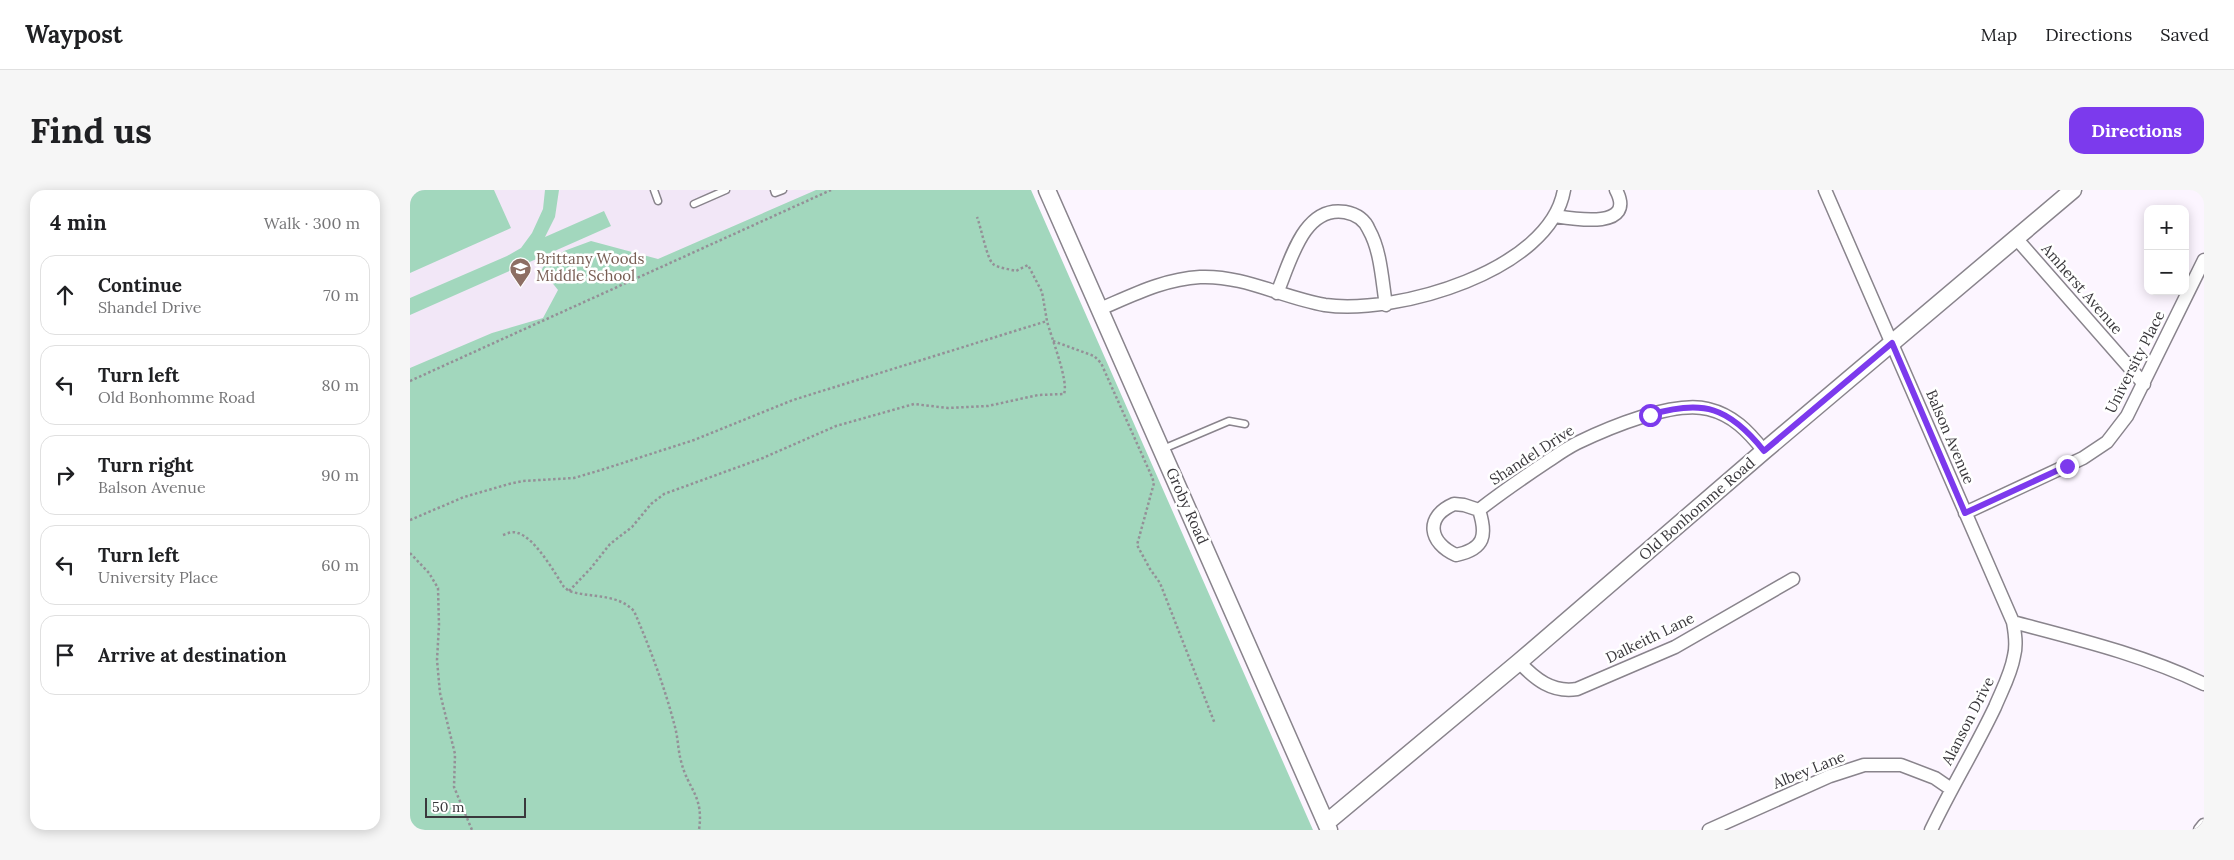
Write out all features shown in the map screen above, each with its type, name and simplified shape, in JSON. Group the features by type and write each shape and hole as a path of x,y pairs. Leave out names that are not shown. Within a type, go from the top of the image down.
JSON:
{"street":[{"name":"Groby Road","path":"1047,190 1328,827"},
{"path":"1100,310 1155,285 1179,279 1202,277 1225,278 1253,284 1277,293 1326,305 1386,305 1414,300 1443,290 1498,266 1532,243 1556,216 1564,190"},
{"path":"1556,216 1595,221 1606,219 1614,215 1619,208 1620,197 1616,190"},
{"name":"Balson Avenue","path":"1825,190 2013,622"},
{"name":"Old Bonhomme Road","path":"1328,827 1764,451 2015,237 2073,190"},
{"path":"1277,293 1298,244 1312,222 1325,214 1339,212 1356,215 1367,224 1375,245 1386,305"},
{"name":"Amherst Avenue","path":"2015,237 2144,384"},
{"name":"University Place","path":"1965,513 2084,458 2116,432 2144,384 2204,260"},
{"name":"Shandel Drive","path":"1479,510 1512,484 1576,443 1636,419 1663,411 1686,407 1706,408 1723,414 1737,421 1764,451"},
{"path":"1454,504 1479,510 1484,531 1481,543 1473,550 1456,555 1443,549 1438,542 1433,527 1440,512 1454,504"},
{"name":"Dalkeith Lane","path":"1518,662 1546,685 1560,689 1577,688 1675,647 1793,579"},
{"path":"2013,622 2087,641 2183,674 2204,684"},
{"name":"Alanson Drive","path":"1931,830 1951,789 1979,741 2009,676 2015,655 2016,638 2013,622"},
{"name":"Albey Lane","path":"1709,830 1830,776 1864,765 1900,765 1935,778 1951,789"},
{"path":"2200,830 2204,825"}],"lane":[{"path":"654,190 658,201"},
{"path":"694,204 726,190"},
{"path":"774,190 775,193 783,190"},
{"path":"1162,449 1229,421 1245,424"}],"path":[{"path":"410,381 831,190"},
{"path":"568,591 592,568 610,544 632,527 651,504 664,494 764,458 836,426 914,404 948,408 988,406 1038,395 1064,394 1065,388 1047,321 1042,292 1028,265 1016,271 991,262 977,217"},
{"path":"410,520 458,499 522,481 574,478 601,470 694,440 793,400 1047,321"},
{"path":"1053,341 1094,356 1101,363 1152,477 1154,484 1152,494 1137,545 1160,583 1215,724"},
{"path":"503,535 515,532 524,536 536,548 568,591 610,598 624,603 634,611 668,700 681,761 696,792 700,814 699,830"},
{"path":"410,552 433,578 438,588 437,660 440,693 455,754 454,787 472,830"}],"shaded area":[{"name":"Brittany Woods Middle School","path":"410,190 851,190 410,385"}],"green space":[{"path":"410,190 494,190 511,228 410,273"},
{"path":"545,190 559,190 555,217 545,237 604,211 611,226 410,315 410,298 507,256 521,248 532,233 543,209"},
{"path":"816,190 1031,190 1313,830 410,830 410,368 492,333 543,318 558,290 550,280 539,277 543,267 564,251 591,241 658,259"}],"place":[{"name":"Brittany Woods Middle School","path":"520,287"}],"route":[{"path":"1650,415 1686,407 1706,408 1737,421 1751,434 1764,451 1892,343 1965,513 2067,466"}]}
